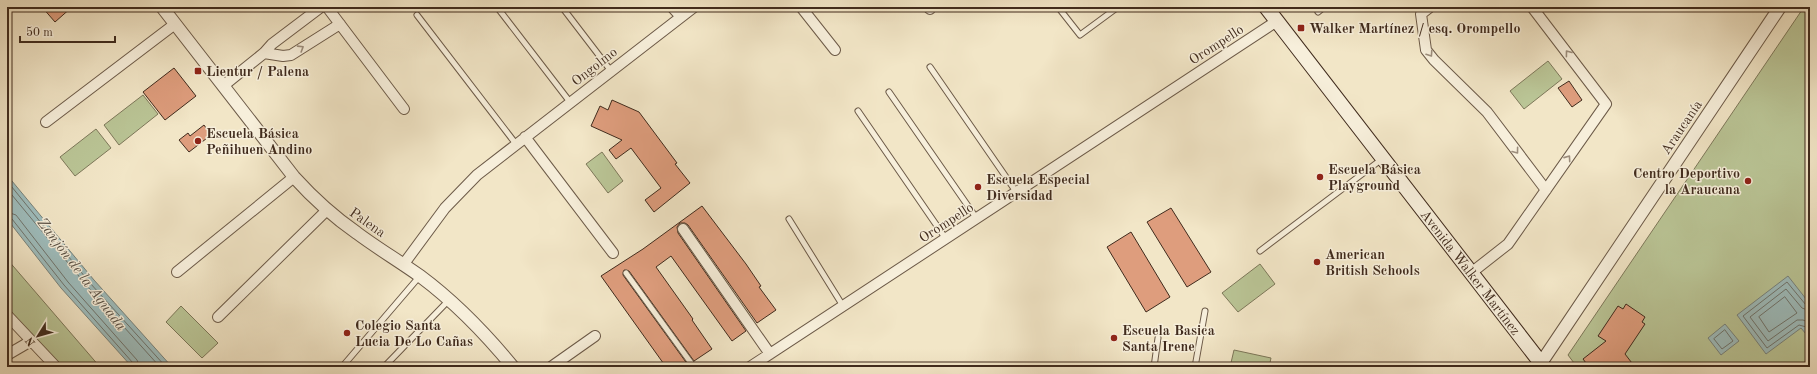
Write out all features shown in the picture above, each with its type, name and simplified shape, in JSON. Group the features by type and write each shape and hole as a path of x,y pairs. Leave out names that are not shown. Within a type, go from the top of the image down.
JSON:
{"main road":[{"name":"Avenida Walker Martínez","path":"1266,7 1542,365"}],"street":[{"name":"Palena","path":"162,7 294,177 327,210 358,234 420,276 449,300 485,335 513,367"},
{"path":"223,86 264,53 272,44 321,7"},
{"path":"327,7 404,109"},
{"path":"672,7 681,17"},
{"name":"Ongolmo","path":"403,265 445,208 460,191 487,167 694,7"},
{"path":"801,7 835,50"},
{"path":"1430,7 1421,14 1426,50 1434,60 1487,112 1546,190"},
{"path":"1471,273 1508,244 1606,104 1532,7"},
{"name":"Araucanía","path":"1542,365 1780,7"},
{"name":"Orompello","path":"750,367 1277,21"},
{"path":"46,122 175,24"},
{"path":"264,53 284,56 291,55 340,24"},
{"path":"525,137 613,253"},
{"path":"176,272 294,177"},
{"path":"218,317 327,210"},
{"path":"683,229 770,354"},
{"path":"7,315 56,367"},
{"path":"551,367 595,336"},
{"path":"7,355 31,341"}],"lane":[{"path":"497,7 570,102"},
{"path":"562,7 611,71"},
{"path":"1058,7 1080,35 1118,7"},
{"path":"1318,12 1324,7"},
{"path":"417,15 516,144"},
{"path":"930,67 1017,192"},
{"path":"889,92 977,219"},
{"path":"858,111 946,239"},
{"path":"1260,250 1382,158"},
{"path":"789,219 843,306"},
{"path":"626,273 694,367"},
{"path":"342,367 420,276"},
{"path":"384,367 449,300"},
{"path":"1195,367 1205,311"},
{"path":"1154,367 1158,338"}],"green space":[{"name":"Centro Deportivo la Araucana","path":"1804,7 1810,7 1810,367 1577,367 1568,355"},
{"path":"1548,61 1562,79 1524,109 1510,91"},
{"path":"143,95 158,114 119,145 104,125"},
{"path":"96,129 111,148 75,176 60,157"},
{"path":"602,152 623,181 608,193 586,164"},
{"path":"7,259 100,367 58,367 7,310"},
{"path":"1260,264 1275,284 1238,312 1222,293"},
{"path":"181,306 218,343 202,358 166,322"},
{"path":"1234,350 1271,358 1269,367 1230,367"}],"water":[{"name":"Zanjón de la Aguada","path":"7,175 94,280 172,367 132,367 61,288 7,219"},
{"path":"1788,276 1810,304 1810,331 1806,334 1801,328 1766,354 1737,315"},
{"path":"1725,324 1739,341 1721,355 1708,338"}],"building":[{"path":"42,7 72,7 55,22"},
{"path":"174,68 196,96 165,120 143,92"},
{"path":"1569,81 1582,100 1572,107 1558,88"},
{"path":"612,100 639,112 690,183 654,212 645,200 661,188 631,148 616,159 609,150 622,140 591,126 600,106 608,110"},
{"path":"204,125 211,135 189,152 179,140 188,133 190,136"},
{"path":"702,206 746,264 761,286 759,287 776,310 757,323 688,225 685,223 680,223 677,227 678,233 746,331 732,341 671,256 656,267 693,319 692,320 712,349 694,361 629,271 624,270 623,275 688,365 685,367 666,367 601,276 643,249"},
{"path":"1171,208 1211,272 1187,287 1147,222"},
{"path":"1131,232 1170,297 1146,312 1107,247"},
{"path":"1626,304 1645,317 1642,322 1645,324 1625,354 1635,367 1589,367 1583,359 1606,341 1598,336 1618,306 1623,309"}],"place":[{"name":"Walker Martínez / esq. Orompello","path":"1301,28"},
{"name":"Lientur / Palena","path":"198,71"},
{"name":"Escuela Básica Peñihuen Andino","path":"198,141"},
{"name":"Escuela Básica Playground","path":"1320,177"},
{"name":"Centro Deportivo la Araucana","path":"1748,181"},
{"name":"Escuela Especial Diversidad","path":"978,187"},
{"name":"American British Schools","path":"1317,262"},
{"name":"Colegio Santa Lucia De Lo Cañas","path":"347,333"},
{"name":"Escuela Basica Santa Irene","path":"1114,338"}]}
